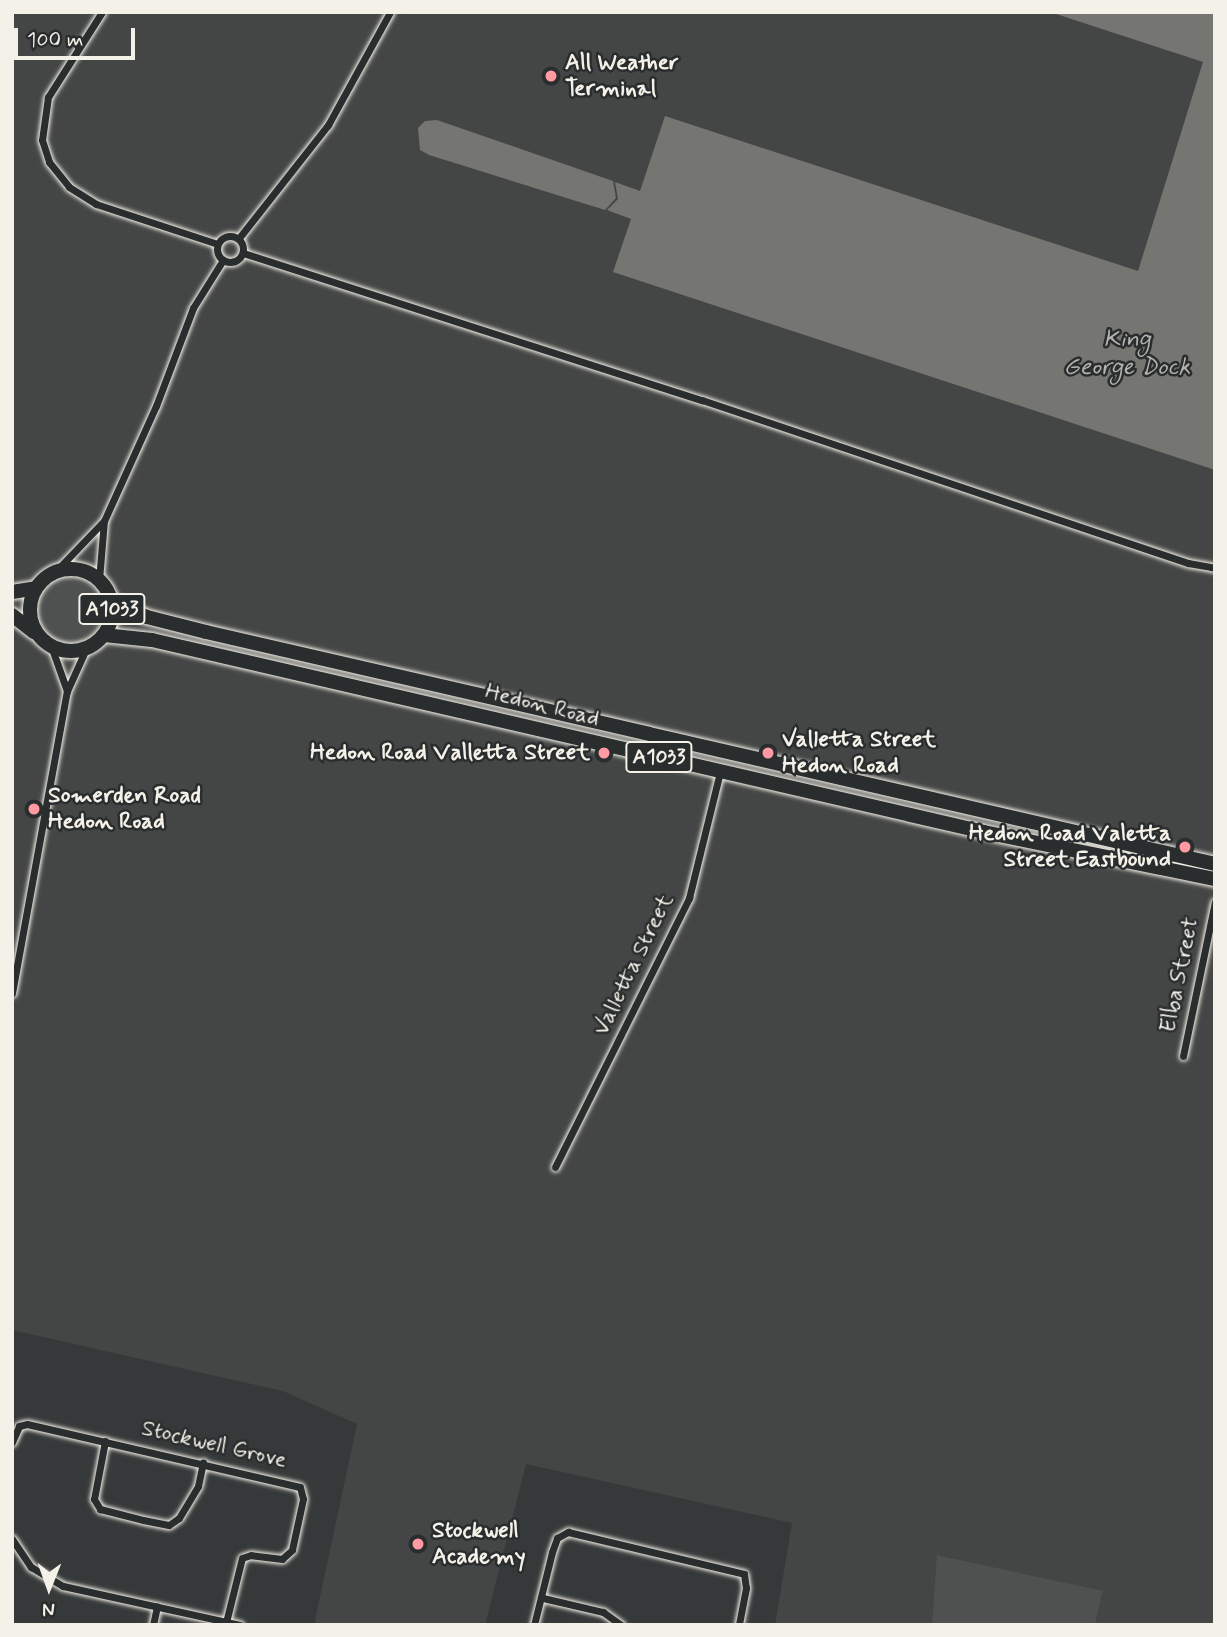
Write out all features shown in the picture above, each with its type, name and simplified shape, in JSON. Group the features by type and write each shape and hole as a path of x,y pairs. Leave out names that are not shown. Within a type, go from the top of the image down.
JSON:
{"highway":[{"name":"A1033","path":"12,615 51,646 86,649 104,635 111,601 99,580 78,569 55,572 36,588"},
{"path":"12,592 36,588 30,612 38,635"},
{"name":"Hedon Road","path":"111,601 147,617 206,632 1215,864"},
{"name":"Hedon Road","path":"104,635 176,645 720,772 1215,879"}],"street":[{"path":"102,12 48,97 42,140 50,162 69,187 96,204 218,244"},
{"path":"239,238 328,125 390,12"},
{"path":"218,244 227,236 239,238"},
{"path":"239,238 243,253"},
{"path":"55,572 104,521 156,407 193,308 223,260 218,244"},
{"path":"223,260 235,261 243,253"},
{"path":"243,253 702,400 1177,560 1215,568"},
{"path":"99,580 104,521"},
{"path":"51,646 67,691"},
{"path":"12,993 67,691 86,649"},
{"name":"Valletta Street","path":"555,1167 689,898 720,772"},
{"name":"Elba Street","path":"1184,1056 1215,902"},
{"name":"Stockwell Grove","path":"12,1442 19,1426 105,1441 295,1483 303,1499 292,1550 282,1559 251,1555 242,1558 226,1622"},
{"path":"105,1441 94,1499 100,1509 143,1520 169,1525 179,1518 198,1486 204,1463"},
{"path":"534,1625 557,1538 568,1532 744,1574 746,1588 738,1625"},
{"path":"12,1539 30,1567 63,1586 240,1625"},
{"path":"542,1598 603,1612 621,1625"},
{"path":"153,1625 157,1606"}],"shaded area":[{"path":"12,12 1215,12 1215,1625 1095,1625 1103,1592 938,1555 932,1625 775,1625 792,1523 526,1464 485,1625 314,1625 357,1424 283,1391 12,1330"},
{"path":"70,577 83,579 93,587 101,597 101,623 93,633 83,641 70,643 57,641 47,633 39,623 37,610 39,597 47,587 57,579"},
{"path":"937,1555 1103,1591 1095,1625 932,1625"}],"water":[{"name":"King George Dock","path":"1050,12 1215,12 1215,470 613,272 631,219 607,210 618,199 615,182 640,191 665,116 1138,271 1203,62"},
{"path":"437,120 613,181 616,198 605,210 429,155 420,150 418,128 425,121"}],"place":[{"name":"All Weather Terminal","path":"551,76"},
{"name":"Hedon Road Valletta Street","path":"604,753"},
{"name":"Valletta Street Hedon Road","path":"768,753"},
{"name":"Somerden Road Hedon Road","path":"34,809"},
{"name":"Hedon Road Valetta Street Eastbound","path":"1185,847"},
{"name":"Stockwell Academy","path":"418,1544"}]}
